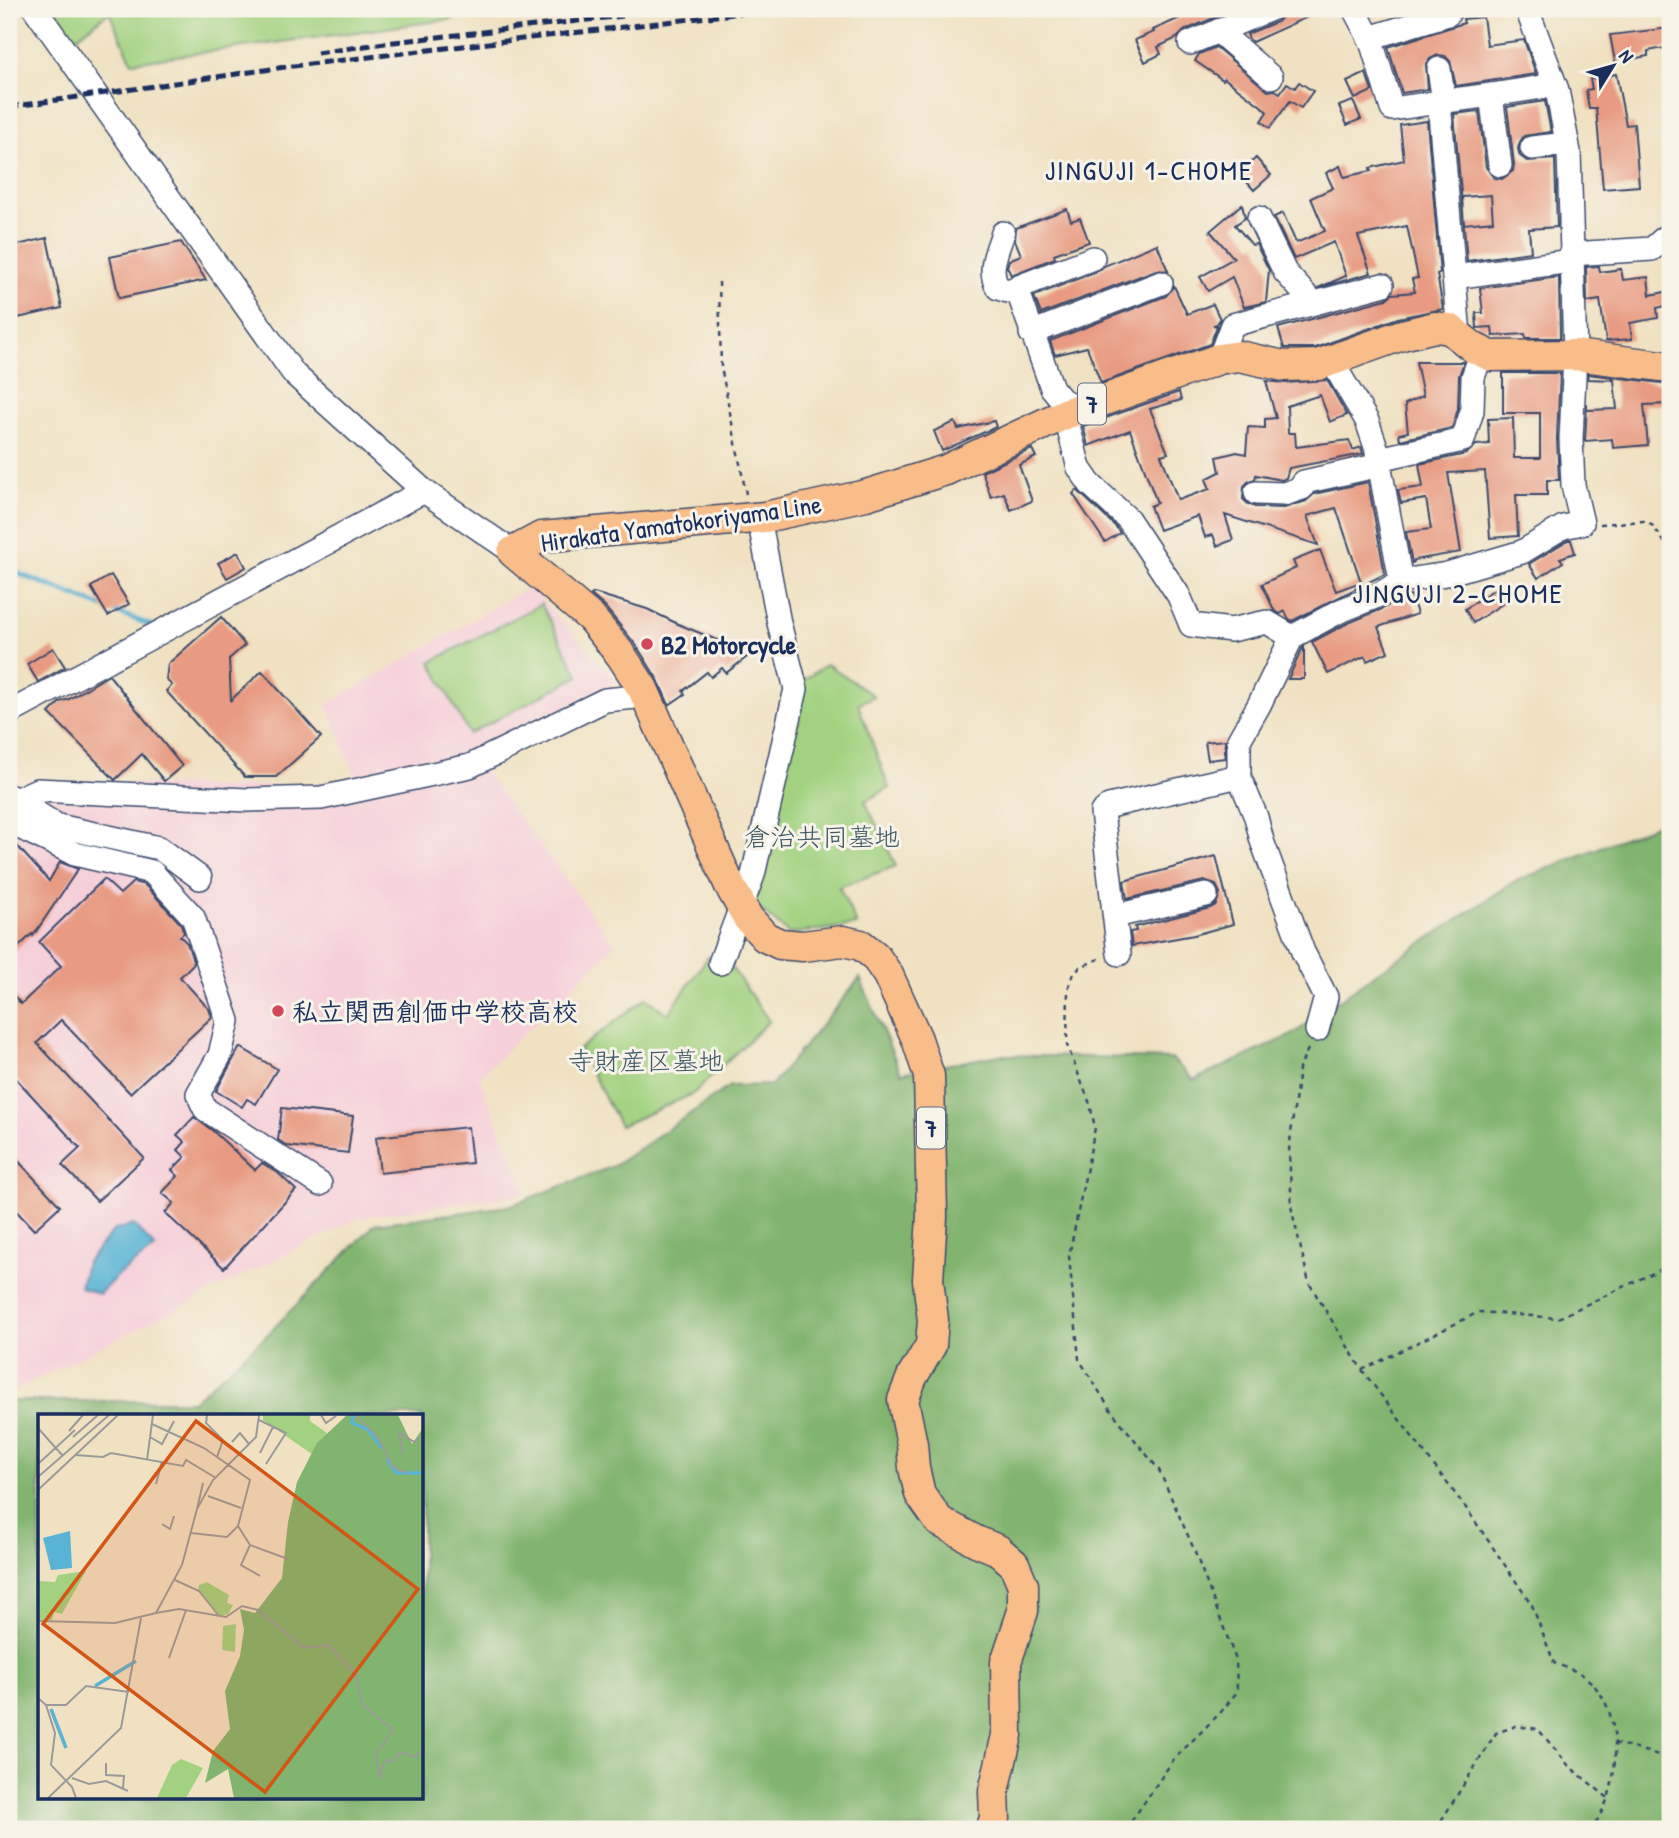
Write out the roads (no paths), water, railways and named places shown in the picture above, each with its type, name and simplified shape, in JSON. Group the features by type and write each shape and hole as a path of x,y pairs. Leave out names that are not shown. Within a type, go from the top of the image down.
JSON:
{"main road":[{"name":"Hirakata Yamatokoriyama Line","path":"991,1829 995,1819 994,1791 1007,1735 1006,1662 1023,1611 1023,1586 1014,1564 998,1550 939,1521 920,1494 914,1468 903,1400 912,1377 931,1345 933,1320 928,1280 932,1216 929,1076 917,1039 888,975 875,956 862,944 843,941 803,946 780,944 765,937 748,918 730,886 646,696 621,656 591,618 513,552 541,537 755,518 866,495 946,470 1072,411 1219,359 1239,356 1284,366 1318,365 1402,335 1436,327 1450,329 1491,356 1575,355 1670,367"}],"street":[{"path":"35,9 294,374 424,491 513,552"},
{"path":"1189,43 1271,9"},
{"path":"1354,9 1369,38 1392,109 1555,85"},
{"path":"1317,1030 1326,997 1303,952 1262,841 1256,817 1238,776 1239,740 1292,637 1340,611 1375,597 1401,581 1447,575 1522,552 1563,527 1582,523 1573,485 1571,439 1575,355 1567,144 1555,85 1527,9"},
{"path":"1369,38 1448,14"},
{"path":"1218,31 1271,77"},
{"path":"1256,493 1284,494 1302,488 1304,482 1463,440 1472,411 1473,377 1470,343 1454,277 1439,69"},
{"path":"1492,95 1500,165"},
{"path":"1532,148 1567,144"},
{"path":"1259,218 1285,272 1313,303"},
{"path":"1003,233 992,267 993,279 998,288 1017,289 1093,258"},
{"path":"1454,277 1571,258 1652,249 1670,233"},
{"path":"1031,333 1161,283"},
{"path":"1219,359 1232,325 1382,285"},
{"path":"1017,289 1052,388 1072,411 1079,468 1090,484 1128,519 1179,596 1191,625 1231,630 1267,622 1292,637"},
{"path":"1331,360 1367,421 1379,462 1401,581"},
{"path":"9,713 424,491"},
{"path":"720,963 753,875 796,689 755,518"},
{"path":"11,806 37,790 247,800 321,798 470,766 605,700 646,696"},
{"path":"1119,954 1102,811 1109,806 1238,776"},
{"path":"11,806 58,826 159,848 200,878"},
{"path":"11,806 75,854 152,872 193,917 228,1021 220,1055 198,1094 205,1109 320,1184"},
{"path":"1115,916 1206,895"}],"water":[{"path":"134,1225 155,1248 118,1275 99,1294 80,1287 86,1263 114,1230"}],"waterway":[{"path":"9,570 155,627"}],"railway":[{"path":"9,107 285,67 776,9"},
{"path":"317,53 623,16"}],"place":[{"name":"B2 Motorcycle","path":"647,644"},
{"name":"私立関西創価中学校高校","path":"278,1011"}],"district":[{"name":"JINGUJI 1-CHOME","path":"1149,170"},
{"name":"JINGUJI 2-CHOME","path":"1458,593"}],"park label":[{"name":"倉治共同墓地","path":"822,836"},
{"name":"寺財産区墓地","path":"646,1060"}]}
